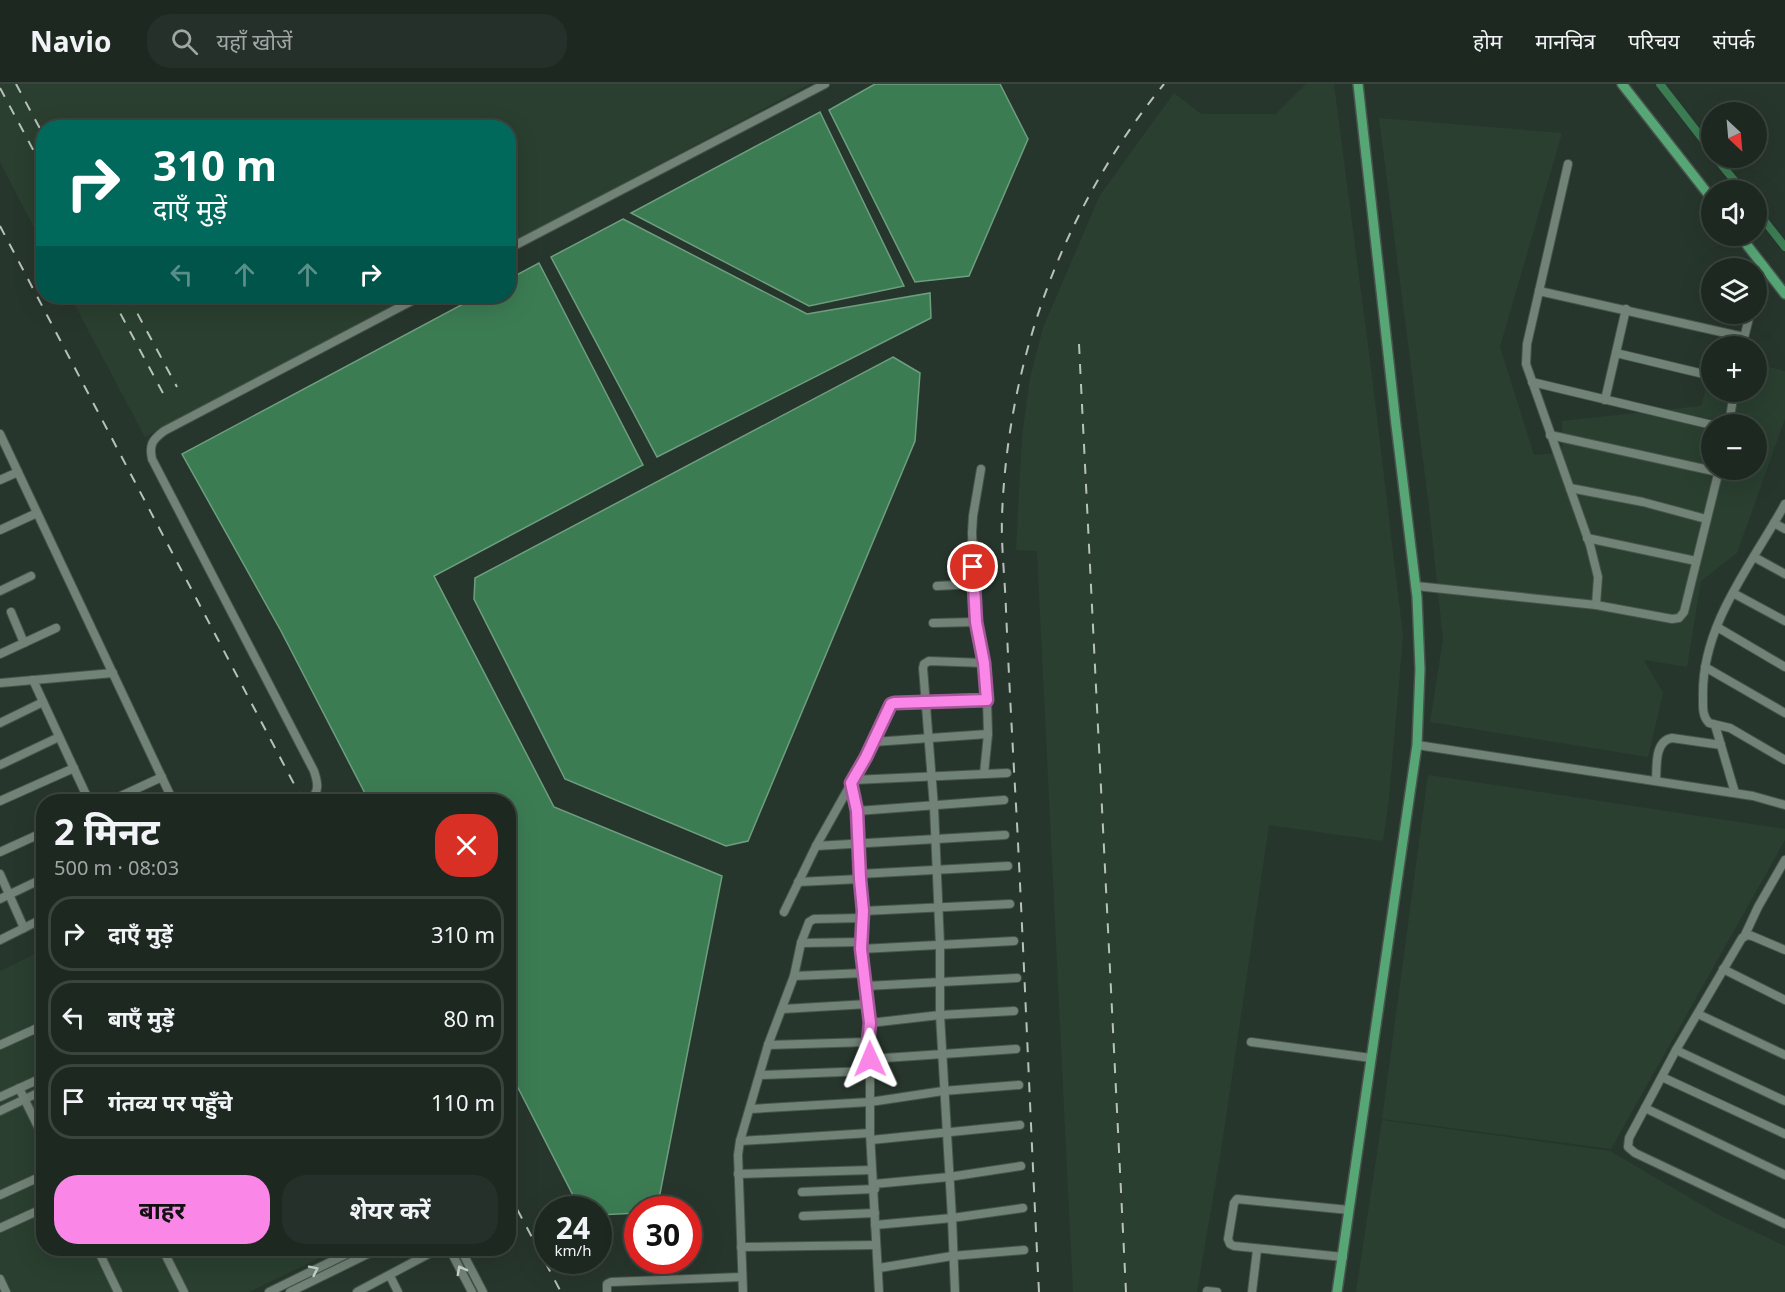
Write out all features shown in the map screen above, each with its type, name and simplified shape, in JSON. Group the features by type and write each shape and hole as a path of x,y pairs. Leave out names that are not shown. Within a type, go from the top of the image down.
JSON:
{"main road":[{"path":"1337,1292 1417,745 1420,669 1416,586 1358,84"},
{"path":"1622,84 1701,185"},
{"path":"1748,246 1757,258"},
{"path":"1767,270 1785,294"}],"street":[{"path":"516,245 825,84"},
{"path":"1568,164 1526,351 1526,364 1587,538 1598,577 1596,605"},
{"path":"1539,291 1740,336"},
{"path":"316,794 317,781 308,758 152,459 150,448 153,439 164,431 408,303"},
{"path":"1605,400 1626,309"},
{"path":"1616,353 1701,373"},
{"path":"1532,382 1701,422"},
{"path":"0,434 170,794"},
{"path":"1550,435 1701,467"},
{"path":"981,469 972,525 976,622 984,663 987,700 988,735 984,774"},
{"path":"0,480 18,472"},
{"path":"1416,586 1596,605 1672,619 1679,618 1684,612 1716,480"},
{"path":"1570,488 1642,502 1706,519"},
{"path":"1785,504 1733,593 1717,627 1705,667 1703,684 1703,711 1709,723 1730,728 1785,760"},
{"path":"0,530 37,513"},
{"path":"1774,523 1785,529"},
{"path":"1587,538 1696,561"},
{"path":"1754,557 1785,574"},
{"path":"0,591 31,576"},
{"path":"937,586 974,584"},
{"path":"1733,593 1785,621"},
{"path":"11,612 24,643"},
{"path":"933,623 976,622"},
{"path":"1717,627 1785,668"},
{"path":"0,654 56,628"},
{"path":"955,1292 943,1091 934,807 923,668 926,662 984,663"},
{"path":"1705,667 1785,713"},
{"path":"0,683 113,673"},
{"path":"33,680 86,794"},
{"path":"784,912 891,704 987,700"},
{"path":"0,723 43,702"},
{"path":"1715,725 1735,793"},
{"path":"873,742 988,735"},
{"path":"0,765 59,737"},
{"path":"1656,781 1660,746 1665,739 1721,745"},
{"path":"1417,745 1767,798 1785,805"},
{"path":"0,801 74,768"},
{"path":"852,781 1007,773"},
{"path":"125,794 162,777"},
{"path":"852,781 857,811 863,914 861,945 870,1023 868,1042 872,1170 879,1292"},
{"path":"857,811 1005,800"},
{"path":"816,846 1005,835"},
{"path":"0,852 36,836"},
{"path":"1785,860 1744,937 1676,1050 1629,1138 1628,1147 1630,1150 1785,1224"},
{"path":"798,882 1008,866"},
{"path":"0,874 24,928"},
{"path":"0,899 36,882"},
{"path":"743,1292 738,1174 740,1141 768,1045 794,976 807,924 811,921 863,914 1010,904"},
{"path":"0,940 36,922"},
{"path":"1744,937 1752,936 1784,949 1785,959"},
{"path":"801,943 940,945 1014,941"},
{"path":"1723,969 1785,1000"},
{"path":"794,976 864,974"},
{"path":"866,986 1017,978"},
{"path":"783,1009 868,1005"},
{"path":"870,1023 940,1015 1014,1011"},
{"path":"1698,1014 1785,1055"},
{"path":"0,1045 36,1028"},
{"path":"768,1045 868,1042"},
{"path":"1251,1042 1371,1058"},
{"path":"870,1059 1016,1049"},
{"path":"1676,1050 1785,1101"},
{"path":"760,1075 869,1071"},
{"path":"1662,1077 1785,1134"},
{"path":"0,1097 36,1081"},
{"path":"750,1109 870,1102 943,1091 1018,1085"},
{"path":"19,1088 36,1122"},
{"path":"0,1111 36,1094"},
{"path":"1645,1108 1785,1175"},
{"path":"740,1141 871,1137 1020,1125"},
{"path":"802,1192 874,1186 1021,1166"},
{"path":"738,1174 872,1170"},
{"path":"0,1195 36,1179"},
{"path":"1343,1257 1257,1250 1234,1246 1228,1242 1234,1203 1237,1199 1349,1210"},
{"path":"875,1225 1023,1209"},
{"path":"0,1228 36,1212"},
{"path":"803,1216 875,1213"},
{"path":"741,1247 875,1245"},
{"path":"879,1268 952,1256 1024,1250"},
{"path":"1252,1292 1257,1250"},
{"path":"101,1256 118,1292"},
{"path":"166,1256 184,1292"},
{"path":"268,1292 336,1256"},
{"path":"351,1256 355,1260"},
{"path":"355,1256 355,1260"},
{"path":"290,1292 363,1256"},
{"path":"357,1292 425,1256"},
{"path":"453,1256 472,1292"},
{"path":"464,1256 483,1292"},
{"path":"390,1276 398,1292"},
{"path":"607,1292 607,1284 611,1282 742,1277"},
{"path":"0,1279 6,1292"},
{"path":"1207,1291 1217,1292"}],"shaded area":[{"path":"0,84 810,84 516,240 516,120 36,120 36,231 0,162"},
{"path":"875,84 1000,84 1028,139 969,276 915,282 829,110"},
{"path":"1306,84 1334,84 1403,636 1383,841 1269,825 1221,1151 1197,1292 1073,1292 1037,551 1016,550 1022,437 1030,378 1043,328 1100,195 1174,93 1201,114 1276,114"},
{"path":"820,112 904,286 809,306 631,213"},
{"path":"1379,118 1562,133 1500,347 1534,455 1562,453 1562,421 1701,406 1702,402 1767,402 1767,366 1785,371 1785,419 1767,469 1767,414 1701,414 1701,480 1763,480 1737,553 1701,581 1687,667 1644,660 1663,693 1648,757 1430,722 1443,639 1429,507"},
{"path":"623,219 807,314 930,293 931,318 657,457 551,257"},
{"path":"539,263 643,465 434,576 554,807 722,876 660,1196 624,1196 624,1214 612,1214 612,1196 573,1196 516,1084 516,794 365,794 281,631 182,454 465,303 516,303 516,275"},
{"path":"74,303 398,303 145,437"},
{"path":"893,357 920,373 915,441 748,841 726,846 565,779 474,599 475,578"},
{"path":"1428,775 1785,829 1785,840 1611,1149 1382,1119"},
{"path":"36,953 36,1256 323,1256 249,1292 0,1292 0,971"},
{"path":"1382,1120 1610,1151 1719,1215 1785,1246 1785,1292 1356,1292"}],"waterway":[{"path":"1660,84 1701,137"},
{"path":"1724,168 1734,180"},
{"path":"1767,224 1785,247"}],"railway":[{"path":"16,84 36,121"},
{"path":"1039,1292 1002,539 1007,457 1016,399 1030,342 1048,286 1070,233 1097,181 1129,131 1164,84"},
{"path":"0,88 36,155"},
{"path":"0,226 36,294"},
{"path":"41,303 299,794"},
{"path":"115,303 164,395"},
{"path":"132,303 177,387"},
{"path":"1079,344 1126,1292"},
{"path":"516,1207 561,1292"}],"route":[{"path":"870,1059 868,1042 870,1023 861,949 863,911 857,811 851,783 891,704 987,700 984,663 976,622 973,567"}]}
